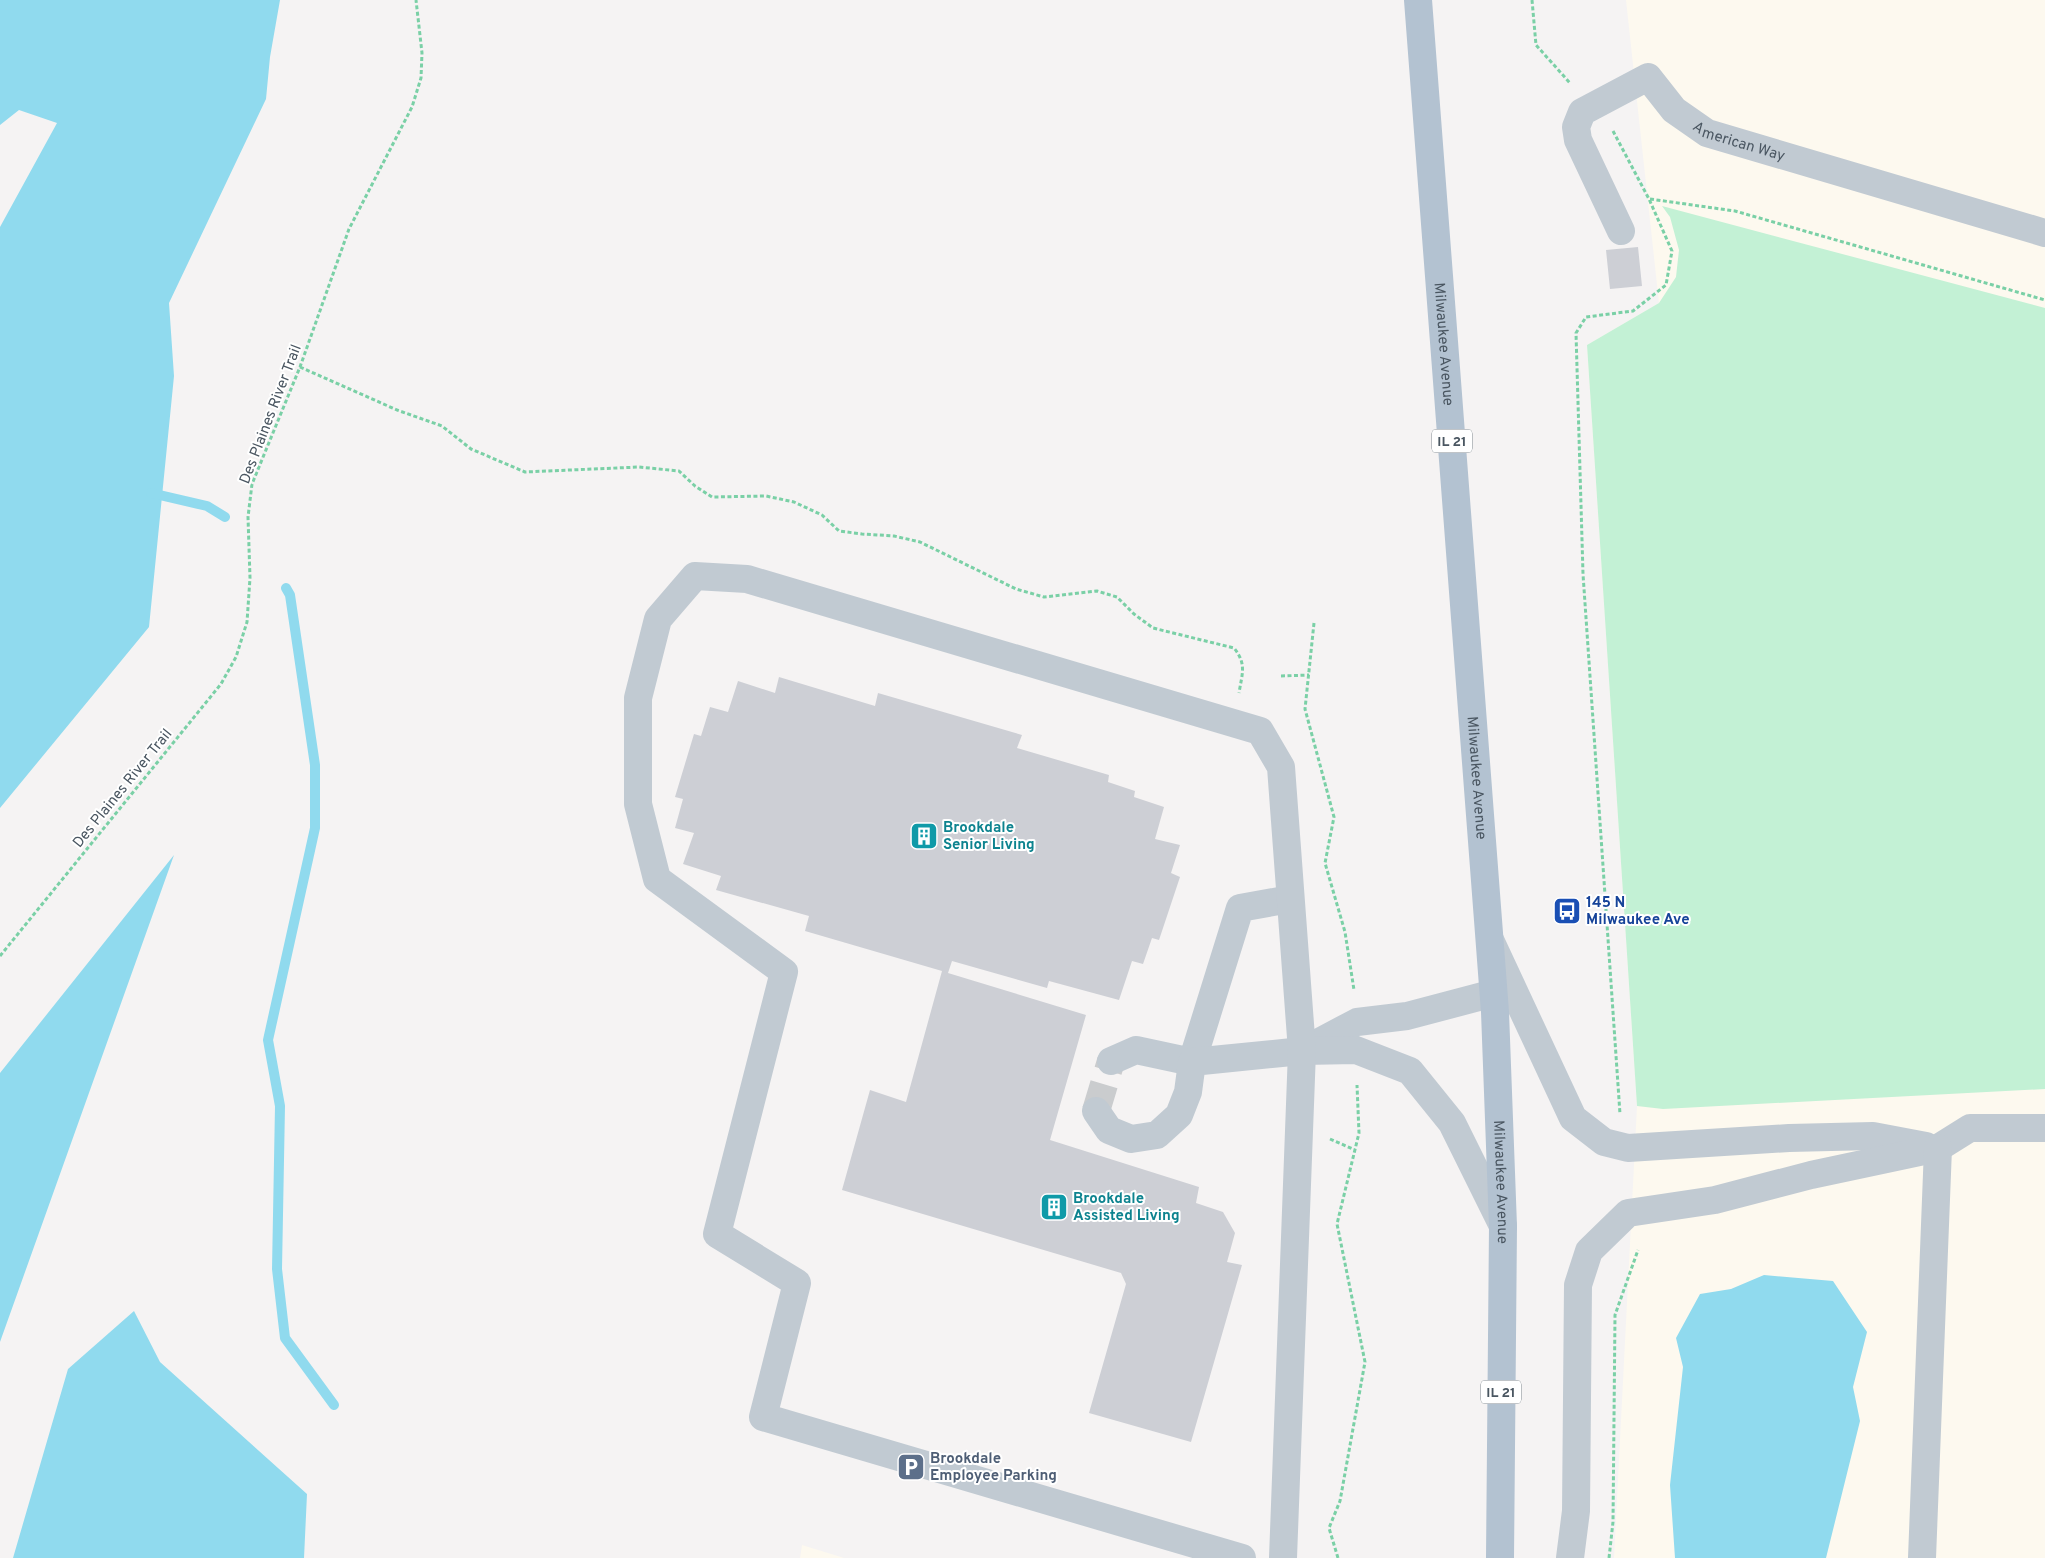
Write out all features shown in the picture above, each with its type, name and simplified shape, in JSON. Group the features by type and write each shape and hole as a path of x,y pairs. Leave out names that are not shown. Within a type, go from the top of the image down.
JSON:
{"main road":[{"name":"Milwaukee Avenue","path":"1418,0 1494,993 1503,1226 1500,1558"}],"lane":[{"name":"American Way","path":"1621,231 1578,140 1576,127 1582,112 1648,77 1674,110 1706,133 2045,233"},
{"path":"1242,1558 763,1417 797,1283 717,1234 784,972 657,879 638,804 638,698 658,619 695,576 748,579 1260,730 1281,767 1302,1051 1283,1558"},
{"path":"1096,1111 1109,1130 1131,1139 1157,1135 1179,1115 1188,1092 1192,1062 1240,908 1290,899"},
{"path":"1490,939 1573,1118 1604,1142 1628,1148 1789,1138 1873,1136 1938,1148"},
{"path":"1302,1051 1356,1022 1407,1016 1494,993"},
{"path":"1111,1061 1136,1050 1192,1062 1302,1051 1356,1050 1410,1071 1452,1123 1503,1226"},
{"path":"1570,1558 1576,1511 1578,1286 1589,1251 1628,1213 1715,1200 1811,1174 1938,1148 1970,1128 2045,1128"},
{"path":"1922,1558 1938,1148"}],"path":[{"name":"Des Plaines River Trail","path":"0,956 221,684 236,657 247,622 250,578 248,517 252,484 300,368 349,229 412,107 421,78 422,53 416,0"},
{"path":"1532,0 1536,45 1614,132 1649,198 1672,251 1666,285 1633,311 1586,317 1576,333 1582,574 1622,1146"},
{"path":"1649,198 1735,210 2045,300"},
{"path":"300,368 398,410 442,426 471,449 526,472 639,467 679,471 695,486 712,497 766,496 794,502 822,515 838,531 894,536 920,542 1016,589 1044,597 1097,591 1117,597 1134,614 1153,628 1234,648 1242,658 1243,669 1235,723"},
{"path":"1314,623 1305,709 1334,817 1325,863 1345,932 1354,991"},
{"path":"1281,676 1309,675"},
{"path":"1338,1558 1329,1528 1340,1502 1365,1362 1337,1224 1359,1133 1357,1075"},
{"path":"1324,1136 1355,1150"},
{"path":"1609,1558 1613,1522 1615,1316 1641,1242 1635,1212"}],"shaded area":[{"path":"1626,0 2045,0 2045,1558 1614,1558 1637,1106 1587,345 1659,303"},
{"path":"802,1545 844,1558 800,1558"}],"green space":[{"path":"1662,206 2045,308 2045,1089 1663,1109 1637,1106 1587,345 1659,303 1676,277 1679,250 1670,217"}],"water":[{"path":"0,0 280,0 270,57 266,99 169,303 174,376 149,627 0,808 0,227 57,123 19,110 0,125"},
{"path":"174,855 0,1342 0,1073"},
{"path":"1764,1275 1833,1281 1867,1332 1853,1387 1860,1421 1826,1558 1675,1558 1670,1485 1683,1367 1676,1338 1700,1294 1731,1289"},
{"path":"134,1311 160,1362 307,1494 304,1558 13,1558 68,1369"}],"building":[{"path":"1638,247 1642,286 1610,289 1606,250"},
{"path":"779,677 875,706 878,693 1022,735 1017,748 1109,775 1108,782 1135,791 1134,797 1164,807 1155,839 1180,845 1171,873 1180,877 1159,940 1152,938 1143,964 1132,961 1119,1000 1049,981 1047,988 952,961 948,973 1086,1015 1050,1140 1199,1187 1196,1203 1223,1212 1235,1233 1227,1262 1242,1265 1191,1442 1089,1413 1126,1284 1121,1273 842,1190 870,1090 906,1102 942,971 805,931 809,916 716,890 721,876 683,864 694,833 675,828 683,799 675,797 694,734 701,736 710,707 728,712 738,681 775,693"}],"waterway":[{"path":"151,493 207,506 225,517"},
{"path":"286,588 290,595 315,765 315,828 268,1040 280,1106 277,1269 285,1338 334,1405"}],"tunnel":[{"path":"1096,1111 1111,1061"}],"place":[{"name":"Brookdale Senior Living","path":"924,836"},
{"name":"145 N Milwaukee Ave","path":"1567,911"},
{"name":"Brookdale Assisted Living","path":"1054,1207"},
{"name":"Brookdale Employee Parking","path":"911,1467"}]}
